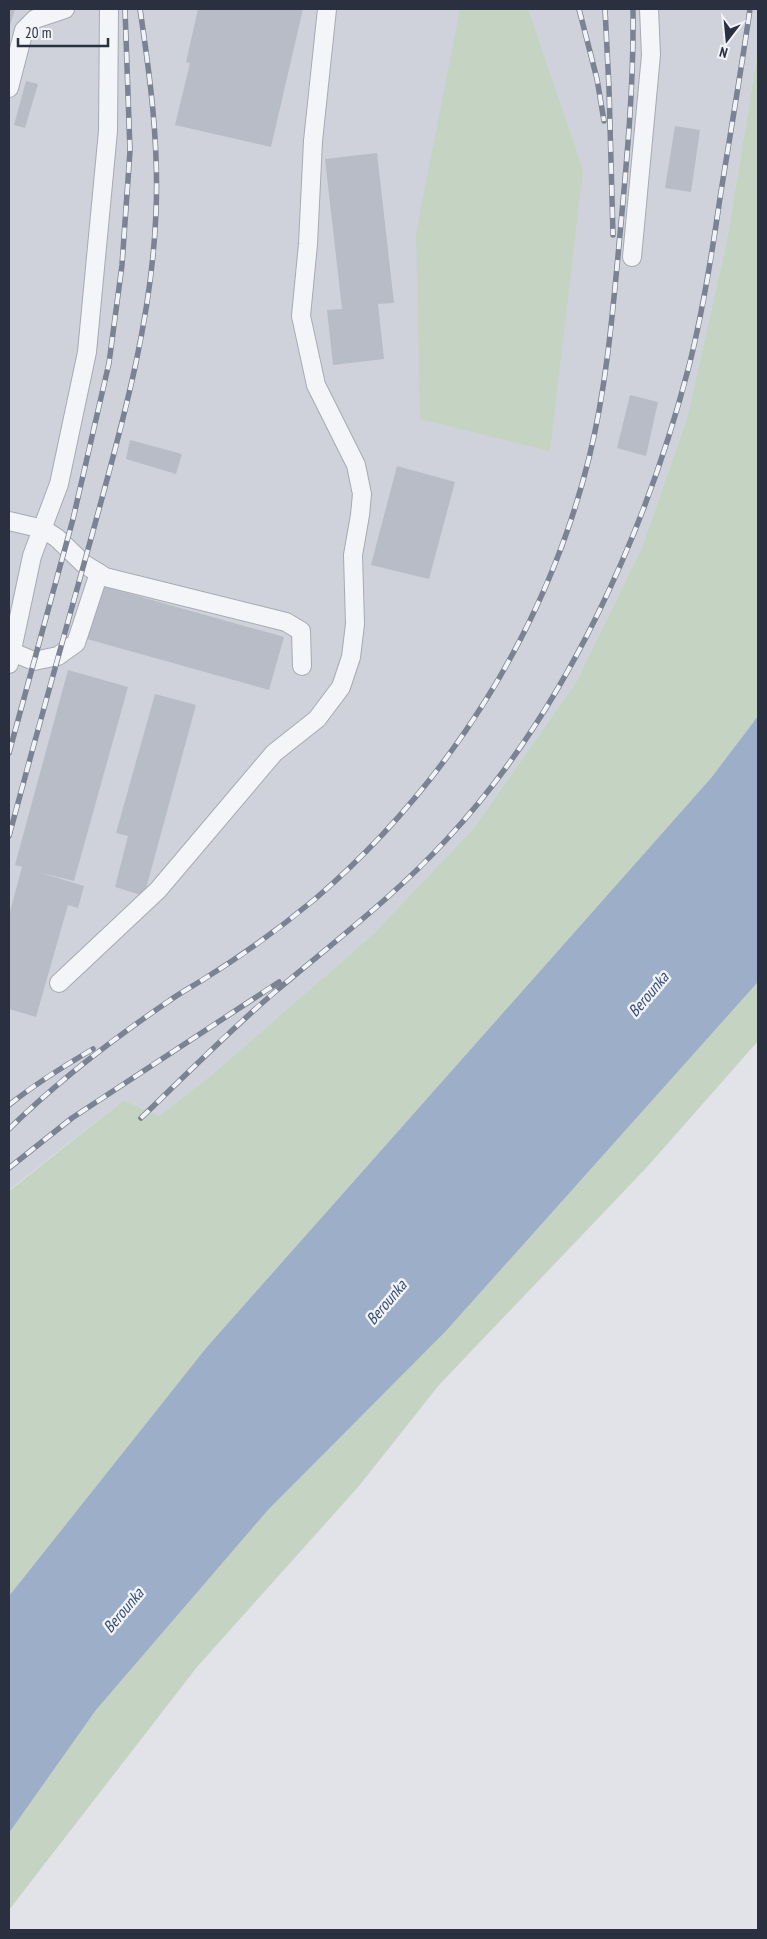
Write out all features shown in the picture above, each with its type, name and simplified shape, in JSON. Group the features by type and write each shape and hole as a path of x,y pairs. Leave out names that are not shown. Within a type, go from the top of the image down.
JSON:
{"lane":[{"path":"9,88 24,30 35,19 64,9"},
{"path":"99,573 76,643 58,656 34,661 10,658 32,556 59,484 88,352 108,130 109,9"},
{"path":"59,983 158,890 274,753 317,719 340,687 351,657 355,624 353,555 362,494 356,465 316,385 302,316 313,141 327,9"},
{"path":"632,257 651,55 649,9"},
{"path":"9,521 43,529 57,538 84,564 105,577 286,622 302,631 302,666"}],"shaded area":[{"path":"9,9 758,9 758,50 726,244 687,418 642,547 576,682 473,829 372,935 215,1072 159,1116 124,1100 9,1190"}],"green space":[{"path":"460,9 528,9 583,170 550,451 420,419 416,233"},
{"path":"758,50 758,716 711,778 206,1348 9,1596 9,1191 124,1100 159,1116 215,1072 372,935 473,829 576,682 642,547 687,418 726,244"},
{"path":"758,982 758,1041 648,1166 439,1385 359,1486 197,1667 9,1910 9,1833 96,1710 268,1510 446,1331"}],"water":[{"name":"Berounka","path":"758,716 758,982 446,1331 268,1510 96,1710 9,1833 9,1596 206,1348 711,778"}],"building":[{"path":"9,9 15,9 9,29"},
{"path":"198,9 303,9 271,147 175,125 190,63 186,62"},
{"path":"26,81 38,84 25,128 14,125"},
{"path":"675,126 700,130 691,192 665,188"},
{"path":"377,153 394,303 378,304 384,359 333,365 327,310 342,309 325,159"},
{"path":"630,395 658,402 646,456 617,448"},
{"path":"130,440 182,454 176,474 126,459"},
{"path":"397,466 455,482 429,579 371,565"},
{"path":"102,586 284,637 269,690 87,639"},
{"path":"68,670 128,687 74,881 38,872 84,886 78,908 68,905 36,1017 9,1009 9,915 22,867 15,865"},
{"path":"155,694 196,705 144,896 115,887 128,836 116,833"}],"railway":[{"path":"9,753 73,519 109,363 122,265 130,151 125,9"},
{"path":"9,836 116,447 126,408 149,291 157,187 155,136 140,9"},
{"path":"579,9 597,79 604,121"},
{"path":"605,9 613,235"},
{"path":"9,1129 66,1077 127,1030 247,951 288,920 315,899 363,854 408,806 449,754 486,699 519,642 547,583 571,521 589,458 600,403 612,319 627,150 631,93 633,9"},
{"path":"141,1118 224,1037 365,917 428,859 490,788 529,734 564,677 596,617 625,555 650,492 689,366 699,324 710,261 750,9"},
{"path":"9,1168 72,1118 279,982"},
{"path":"9,1105 93,1049"}]}
